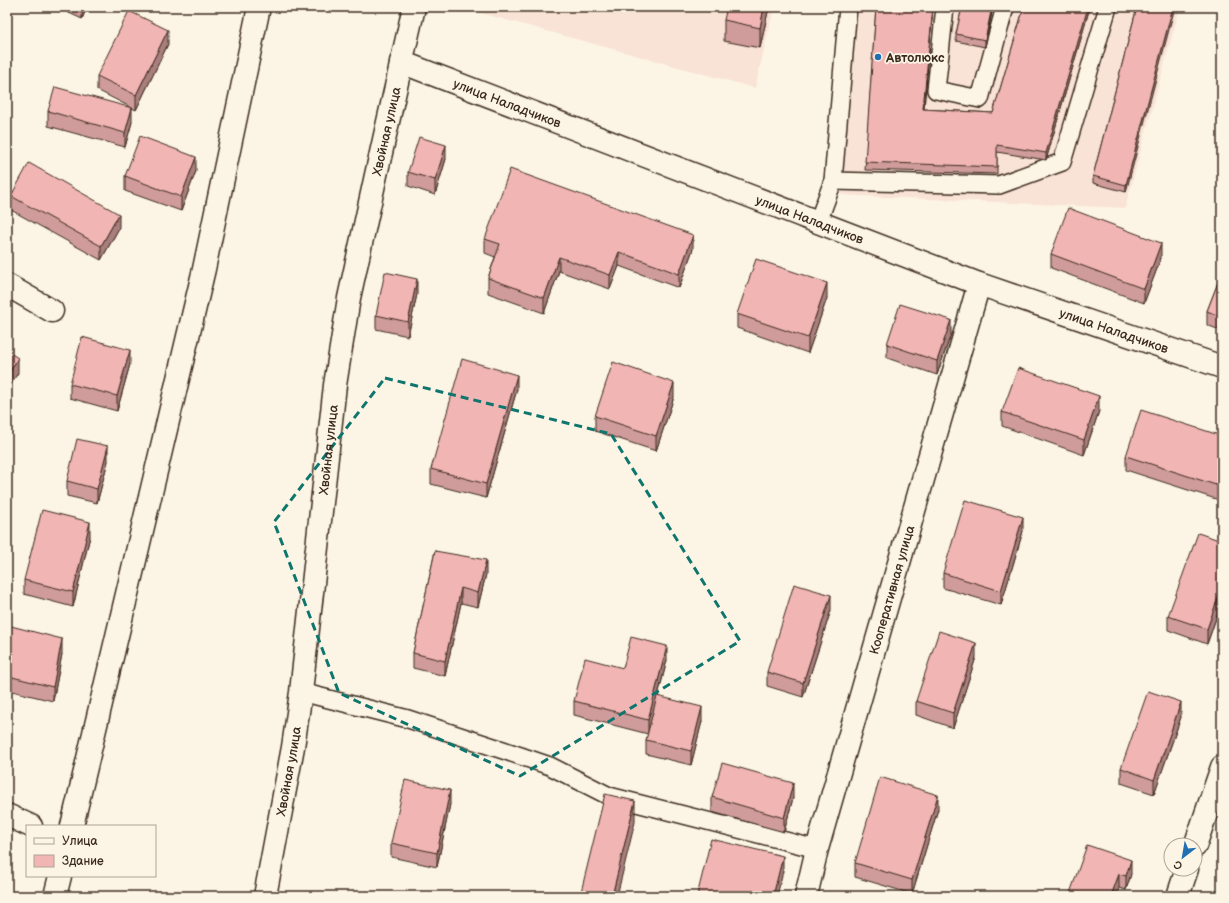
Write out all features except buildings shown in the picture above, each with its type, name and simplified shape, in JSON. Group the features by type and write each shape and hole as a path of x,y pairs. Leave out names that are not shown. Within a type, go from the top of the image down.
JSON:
{"street":[{"path":"72,825 204,269 259,7"},
{"name":"Хвойная улица","path":"265,896 301,692 335,384 349,298 414,7"},
{"name":"улица Наладчиков","path":"401,62 979,284 1222,367"},
{"name":"Кооперативная улица","path":"806,896 817,849 979,284"},
{"path":"7,285 52,311"},
{"path":"1198,837 1222,767"},
{"path":"7,815 29,825"},
{"path":"55,896 60,877"},
{"path":"1178,896 1184,877"}],"lane":[{"path":"818,222 833,181 848,7"},
{"path":"945,7 936,90 980,99 1005,7"},
{"path":"833,181 999,185 1062,162 1108,7"},
{"path":"301,692 408,719 503,750 550,766 609,796 817,849"}],"highlighted area":[{"path":"385,378 611,434 740,641 520,776 339,693 274,522"}],"shaded area":[{"path":"478,7 774,7 755,88 477,12"},
{"path":"842,7 1180,7 1125,208 841,195"}],"place":[{"name":"Автолюкс","path":"878,57"}]}
